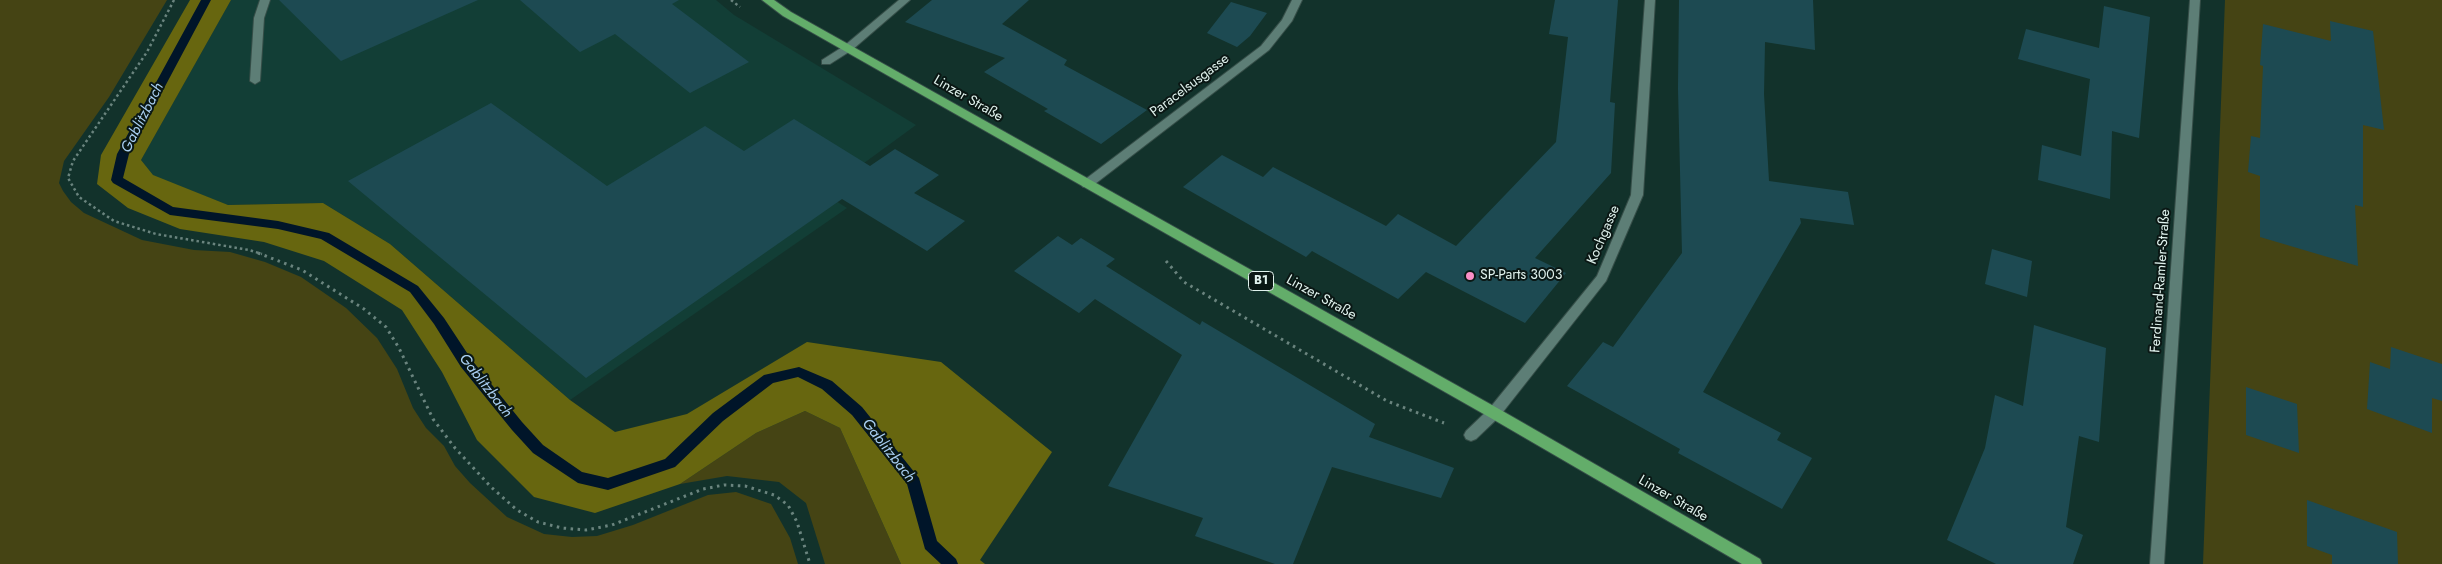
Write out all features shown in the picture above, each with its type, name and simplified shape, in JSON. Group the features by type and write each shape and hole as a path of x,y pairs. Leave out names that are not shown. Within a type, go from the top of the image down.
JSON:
{"main road":[{"name":"Linzer Straße","path":"767,0 1087,184 1494,412 1755,564"}],"street":[{"path":"255,81 259,18 265,0"},
{"path":"826,62 848,48 905,0"},
{"name":"Paracelsusgasse","path":"1087,184 1265,48 1287,21 1297,0"},
{"name":"Kochgasse","path":"1471,434 1494,412 1602,278 1637,195 1650,0"},
{"name":"Ferdinand-Ramler-Straße","path":"2157,564 2195,0"}],"path":[{"path":"174,0 147,52 73,161 68,178 79,197 114,221 156,234 249,250 280,260 302,270 364,309 386,327 399,348 433,419 456,448 491,487 518,510 538,522 562,528 586,530 635,517 703,489 724,485 759,488 774,495 788,505 797,522 810,564"}],"shaded area":[{"path":"0,0 167,0 109,97 64,161 59,183 63,191 71,202 84,213 142,240 194,250 230,252 265,262 301,277 346,308 377,338 397,369 413,408 426,428 444,446 455,466 470,483 507,517 544,534 572,537 597,536 633,525 708,495 736,492 771,504 790,538 798,564 0,564"},
{"path":"190,0 231,0 141,160 153,175 228,205 323,203 390,244 570,400 615,432 687,414 807,342 941,362 1052,452 980,560 985,564 901,564 840,428 805,411 756,433 680,484 595,513 534,497 477,440 442,372 402,310 324,261 264,242 180,229 128,208 97,184 101,155"},
{"path":"231,0 716,0 734,15 916,125 823,193 847,208 570,400 390,244 323,203 228,205 153,176 141,160"},
{"path":"2225,0 2442,0 2442,564 2203,564"},
{"path":"805,411 840,428 901,564 825,564 806,503 779,482 727,476 680,484 756,433"}],"building":[{"path":"279,0 478,0 341,61"},
{"path":"520,0 679,0 672,4 749,62 690,93 615,34 580,52"},
{"path":"932,0 1029,0 1002,24 1067,60 1064,65 1147,110 1101,144 1044,111 1048,109 984,72 1005,58 905,22"},
{"path":"1555,0 1618,0 1610,102 1615,103 1611,173 1535,258 1566,273 1525,323 1426,272 1398,299 1312,251 1306,257 1183,187 1222,155 1263,177 1273,167 1386,226 1398,214 1456,246 1556,142 1568,37 1549,34"},
{"path":"1679,0 1813,0 1815,50 1765,42 1764,94 1769,181 1848,192 1854,225 1800,218 1801,223 1703,392 1781,433 1777,440 1812,458 1782,509 1678,453 1680,449 1567,386 1603,342 1613,347 1682,253 1678,88"},
{"path":"1231,2 1267,13 1250,36 1237,47 1207,33"},
{"path":"2104,6 2150,17 2139,138 2112,131 2110,199 2038,180 2042,145 2081,156 2090,79 2018,59 2026,29 2099,48"},
{"path":"2330,21 2373,31 2384,130 2363,125 2363,207 2355,205 2358,266 2260,237 2260,176 2248,172 2251,136 2260,138 2263,66 2260,65 2263,24 2331,41"},
{"path":"491,103 607,186 705,126 744,151 794,119 870,166 895,149 939,175 914,193 965,221 927,251 842,199 586,378 348,181"},
{"path":"1058,236 1072,245 1081,238 1115,259 1106,266 1200,325 1202,321 1375,424 1369,437 1454,468 1441,498 1332,467 1293,564 1275,564 1195,536 1203,518 1108,486 1182,355 1095,299 1079,313 1014,271"},
{"path":"1992,249 2032,261 2027,297 1985,284"},
{"path":"2034,325 2106,348 2099,442 2079,436 2066,527 2083,535 2073,564 1996,564 1947,540 1985,448 1995,395 2023,406"},
{"path":"2391,347 2442,364 2442,401 2432,398 2432,433 2367,409 2370,362 2390,369"},
{"path":"2246,387 2297,404 2299,453 2246,435"},
{"path":"2307,500 2397,532 2398,564 2332,564 2332,555 2307,546"}],"waterway":[{"name":"Gablitzbach","path":"206,0 123,154 117,180 170,211 278,225 325,236 414,289 439,321 466,363 517,426 538,449 578,477 608,484 670,463 718,417 769,379 799,372 827,385 857,411 914,482 930,544 951,564"}],"place":[{"name":"SP-Parts 3003","path":"1470,276"}]}
